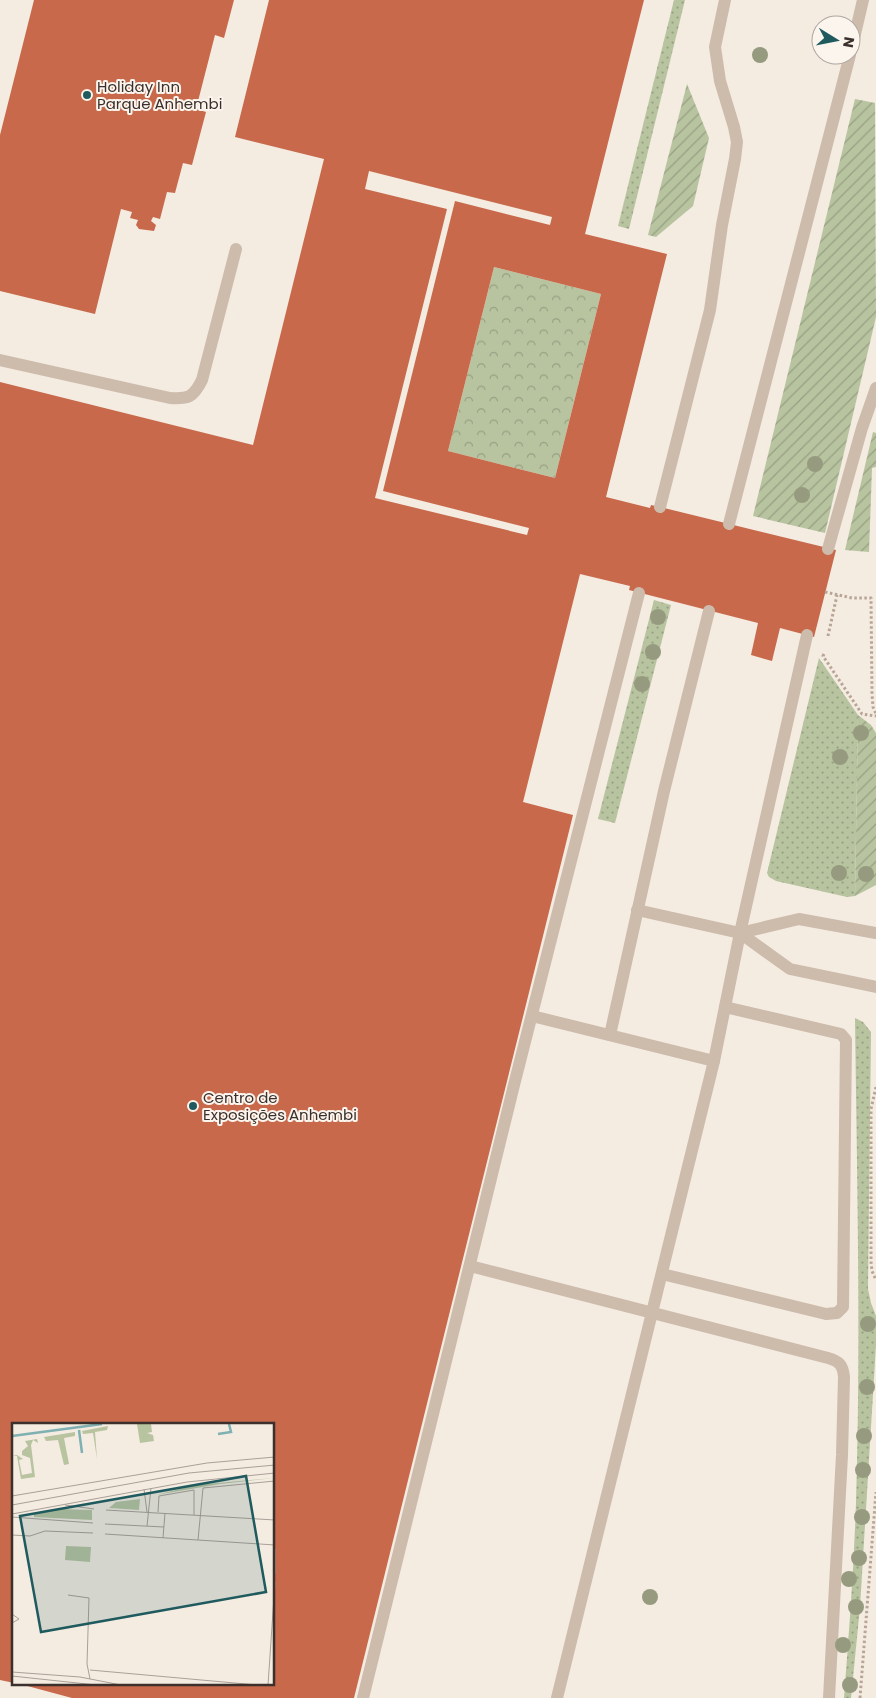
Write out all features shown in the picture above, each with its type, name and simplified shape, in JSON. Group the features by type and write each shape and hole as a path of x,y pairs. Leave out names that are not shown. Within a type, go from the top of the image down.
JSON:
{"lane":[{"path":"660,507 710,310 722,225 735,159 737,142 720,81 715,47 725,0"},
{"path":"859,15 863,0"},
{"path":"729,524 847,65"},
{"path":"0,360 170,398 185,399 196,392 202,380 236,249"},
{"path":"828,549 862,428 876,388"},
{"path":"363,1698 639,593"},
{"path":"610,1035 637,910 709,611"},
{"path":"557,1698 714,1061 740,933 807,635"},
{"path":"637,910 740,933 790,969 876,987"},
{"path":"740,933 799,919 876,933"},
{"path":"662,1274 826,1314 837,1313 843,1307 846,1040 844,1036 837,1033 725,1007"},
{"path":"532,1016 714,1061"},
{"path":"470,1266 836,1360 844,1369 842,1464 829,1698"}],"path":[{"path":"825,592 852,598 871,598 872,694 876,715 862,714 823,656 825,647"},
{"path":"827,638 838,595"},
{"path":"876,1088 871,1109 871,1267 876,1280"},
{"path":"860,1698 876,1492"}],"green space":[{"path":"674,0 685,0 629,229 618,226"},
{"path":"687,84 709,138 693,206 656,237 648,235"},
{"path":"855,99 875,103 876,317 825,533 753,516"},
{"path":"494,267 601,294 555,478 448,451"},
{"path":"873,432 876,433 876,467 872,468 869,552 845,550"},
{"path":"654,600 671,605 615,823 598,819"},
{"path":"819,658 858,715 855,896 847,897 776,881 769,877 767,873"},
{"path":"858,715 871,725 876,733 876,885 855,896"},
{"path":"855,1018 863,1022 871,1032 868,1289 876,1316 876,1345 860,1607 851,1698 844,1698 854,1551 858,1381"}],"building":[{"path":"34,0 234,0 224,38 215,35 196,109 206,112 192,165 183,163 175,193 167,192 160,219 153,217 151,221 156,225 154,231 139,229 136,225 138,220 130,218 132,212 121,209 95,314 0,291 0,135"},
{"path":"269,0 644,0 585,234 667,254 606,497 650,508 651,505 660,507 836,550 814,637 780,628 772,661 751,655 758,623 629,590 630,586 580,574 523,802 573,815 354,1698 72,1698 27,1686 275,1686 275,1423 12,1423 12,1683 0,1680 0,382 253,445 324,159 235,137","holes":["369,171 552,217 550,225 455,201 383,491 529,528 527,535 375,498 447,209 365,189","494,267 601,294 555,478 448,451"]}],"place":[{"name":"Holiday Inn Parque Anhembi","path":"87,95"},
{"name":"Centro de Exposições Anhembi","path":"193,1106"}]}
